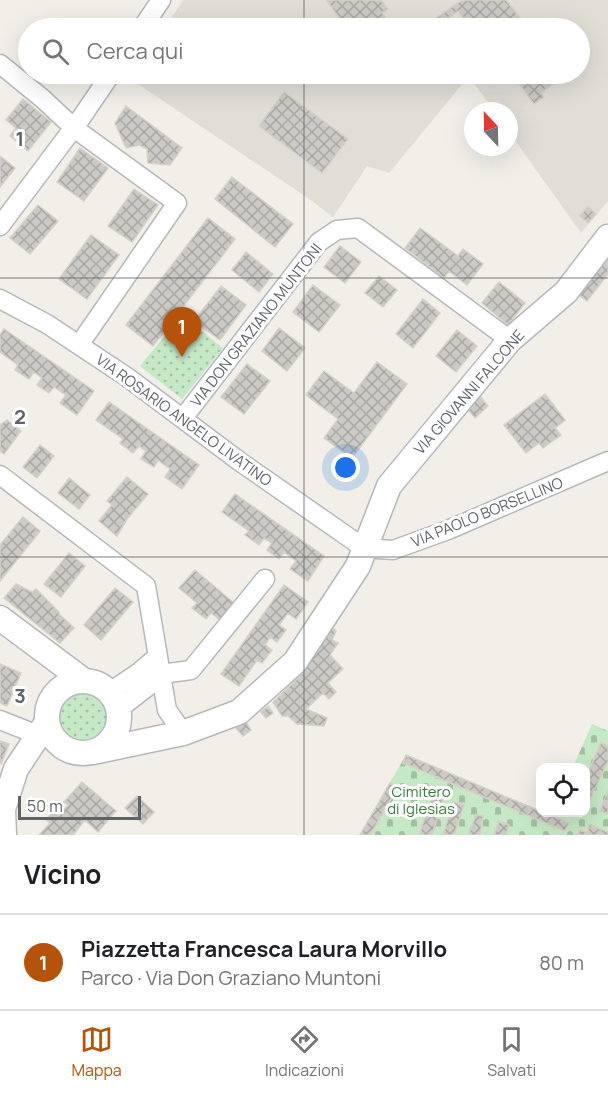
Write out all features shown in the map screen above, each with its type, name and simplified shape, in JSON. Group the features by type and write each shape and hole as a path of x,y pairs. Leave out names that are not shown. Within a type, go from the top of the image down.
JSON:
{"street":[{"path":"149,18 161,0"},
{"path":"0,64 18,79"},
{"path":"25,84 177,203 80,345"},
{"path":"0,226 104,84"},
{"name":"VIA DON GRAZIANO MUNTONI","path":"183,418 318,242 337,230 358,228 510,340"},
{"name":"VIA GIOVANNI FALCONE","path":"361,557 389,486 510,340 566,292 608,237"},
{"name":"VIA ROSARIO ANGELO LIVATINO","path":"0,299 47,324 127,377 239,460 361,557"},
{"name":"VIA PAOLO BORSELLINO","path":"361,557 393,550 459,525 608,461"},
{"path":"0,475 146,586 167,710 183,734"},
{"path":"45,652 45,719 57,743 67,749 75,752 93,752 183,734 239,712 295,662 361,557"},
{"path":"159,665 191,670 265,579"},
{"path":"0,618 84,680"},
{"path":"116,708 151,684 159,665"},
{"path":"4,835 3,809 16,770 45,719 56,692 64,685 74,681 93,681 102,685 116,708 116,733 102,748 93,752"},
{"path":"116,708 183,734"},
{"path":"0,720 45,719"},
{"path":"16,770 67,749"}],"shaded area":[{"path":"183,0 608,0 608,201 581,233 518,145 518,102 488,102 475,84 590,84 590,18 171,18"},
{"path":"138,84 462,84 389,173 367,166 333,217"}],"green space":[{"path":"182,315 223,348 182,399 140,366"},
{"path":"79,690 89,690 103,697 110,716 103,735 89,742 79,742 69,738 62,731 58,721 58,711 62,701 69,694"},
{"name":"Cimitero di Iglesias","path":"592,724 608,731 608,835 360,835 406,755 536,809 536,817 590,817 590,763 575,763"}],"building":[{"path":"326,0 381,0 388,9 382,13 386,18 340,18"},
{"path":"462,0 506,0 520,18 463,18 458,11 448,18 436,18"},
{"path":"519,84 553,84 541,93 544,97 534,104"},
{"path":"284,92 348,139 322,173 259,126"},
{"path":"23,99 51,122 28,151 10,136 16,128 6,120"},
{"path":"126,106 182,148 170,165 148,163 147,149 139,145 126,148 115,123"},
{"path":"80,148 108,168 84,201 57,182"},
{"path":"0,156 15,168 0,187"},
{"path":"232,177 293,224 275,247 215,199"},
{"path":"134,189 158,205 132,242 108,226"},
{"path":"38,205 58,221 30,254 10,238"},
{"path":"588,206 596,214 588,223 580,216"},
{"path":"208,218 235,239 153,346 126,325"},
{"path":"420,228 458,256 463,249 483,264 467,285 449,271 444,278 405,248"},
{"path":"91,235 119,255 87,299 59,279"},
{"path":"340,246 361,262 345,283 324,267"},
{"path":"246,252 273,274 259,292 232,270"},
{"path":"602,256 608,260 608,274 587,301 575,292"},
{"path":"379,276 397,290 383,307 365,293"},
{"path":"499,282 525,303 508,325 482,303"},
{"path":"313,285 340,305 319,332 293,312"},
{"path":"221,286 246,305 220,340 194,321"},
{"path":"423,299 440,313 413,348 396,334"},
{"path":"279,328 305,348 287,371 262,351"},
{"path":"4,329 94,391 77,415 60,403 66,395 54,387 49,393 37,385 42,378 34,372 29,379 15,370 18,365 0,352 0,335"},
{"path":"457,330 477,346 456,372 436,356"},
{"path":"377,362 407,384 352,458 324,438 338,419 306,395 324,371 354,393"},
{"path":"247,364 270,381 244,414 221,397"},
{"path":"478,394 488,406 475,418 465,406"},
{"path":"545,394 565,420 555,428 561,435 543,448 539,443 526,453 504,425"},
{"path":"109,402 199,465 182,489 165,477 170,469 158,460 154,467 141,459 146,451 139,446 133,453 120,443 123,439 96,420"},
{"path":"7,420 21,431 4,454 0,451 0,425"},
{"path":"40,445 54,456 37,478 23,467"},
{"path":"127,477 148,494 127,519 117,536 99,521 112,505 107,501"},
{"path":"69,478 90,495 79,509 58,493"},
{"path":"235,494 324,556 308,581 290,569 296,561 284,552 279,559 267,550 272,543 264,538 259,545 245,535 249,531 222,512"},
{"path":"23,517 40,531 0,581 0,545"},
{"path":"69,553 85,566 61,597 44,584"},
{"path":"195,570 234,603 220,620 211,613 206,619 192,608 197,603 179,588"},
{"path":"16,584 32,592 36,589 74,628 60,643 4,598"},
{"path":"284,585 308,602 296,619 288,613 279,625 286,630 277,642 270,637 265,645 272,650 262,663 257,660 239,686 221,674"},
{"path":"115,588 133,602 101,640 84,625"},
{"path":"331,625 336,631 332,640 338,643 330,655 343,669 328,683 336,692 329,699 323,693 306,709 327,718 324,726 297,724 288,716 282,716 273,702 302,674"},
{"path":"0,664 21,673 7,706 0,703"},
{"path":"268,706 273,713 266,718 261,712"},
{"path":"245,721 251,730 243,736 236,728"},
{"path":"0,741 9,744 1,764 0,763"},
{"path":"601,742 608,746 608,761 590,800 590,768"},
{"path":"406,755 536,809 536,817 555,817 569,823 565,831 403,763"},
{"path":"82,782 116,811 98,832 85,820 73,835 39,835 50,823 46,820 54,811 59,816 68,805 64,802"},
{"path":"390,783 398,787 370,835 360,835"},
{"path":"608,791 608,814 600,811"},
{"path":"433,795 444,796 432,835 419,835"},
{"path":"137,796 154,812 143,824 125,808"},
{"path":"453,802 464,805 454,835 443,835"},
{"path":"476,815 483,816 480,835 468,835"},
{"path":"499,821 509,825 506,835 494,835"},
{"path":"589,824 608,832 608,835 577,835 580,830 588,833"}],"place":[{"name":"Piazzetta Francesca Laura Morvillo","path":"182,357"}]}
